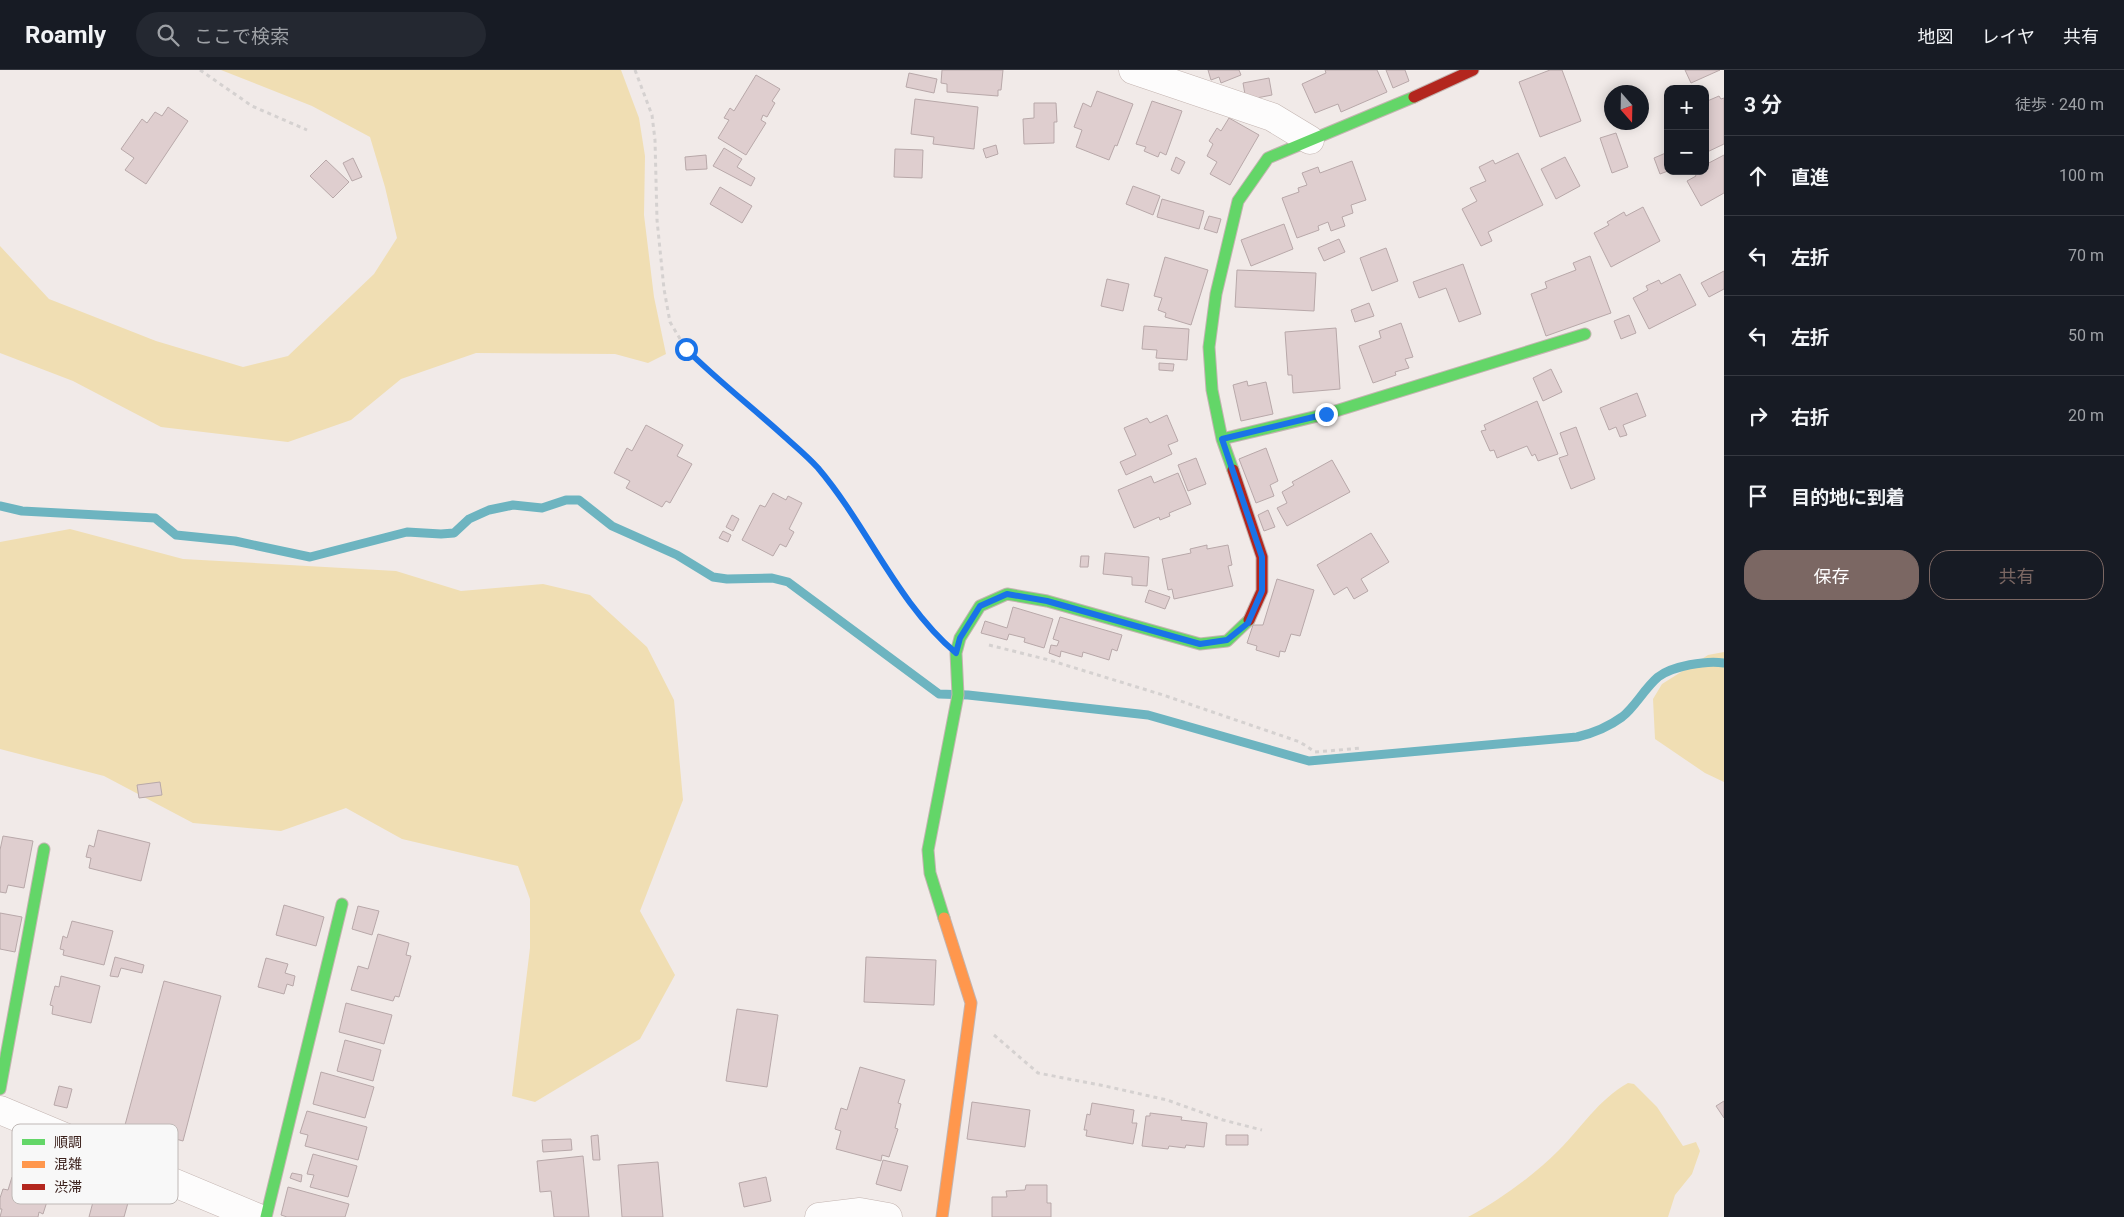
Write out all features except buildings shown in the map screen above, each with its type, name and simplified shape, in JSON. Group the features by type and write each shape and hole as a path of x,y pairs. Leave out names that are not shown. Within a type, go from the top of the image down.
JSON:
{"street":[{"path":"1133,70 1272,117 1310,140"},
{"path":"942,1217 971,1003 930,873 928,850 958,695 956,653 960,638 980,606 1007,594 1047,601 1200,644 1227,640 1248,623 1262,591 1262,557 1222,439 1212,390 1209,347 1216,294 1238,201 1268,158 1395,106 1473,70"},
{"path":"1222,439 1326,414 1585,334"},
{"path":"0,1089 44,848"},
{"path":"266,1217 342,904"},
{"path":"0,1110 33,1124"},
{"path":"178,1184 256,1217"},
{"path":"819,1217 860,1212 888,1217"}],"path":[{"path":"200,70 252,106 307,130"},
{"path":"635,70 652,115 655,140 657,220 664,289 670,322 686,349 699,363 817,467 845,502 897,584 942,641 956,653"},
{"path":"960,638 1049,660 1163,695 1300,742 1315,752 1362,748"},
{"path":"968,1022 984,1026 1038,1073 1167,1100 1222,1120 1262,1130"}],"shaded area":[{"path":"221,70 621,70 639,118 645,156 644,215 654,297 666,354 648,363 615,354 476,353 401,379 351,420 288,442 161,427 73,381 0,353 0,246 49,299 156,341 243,367 288,356 374,274 397,238 385,187 370,137 312,106"},
{"path":"70,529 183,559 396,571 461,591 543,584 590,595 647,647 674,700 683,800 640,911 675,975 640,1039 535,1102 512,1096 530,948 530,899 518,866 402,839 346,808 281,831 193,823 104,776 0,749 0,542"},
{"path":"1724,652 1724,782 1705,773 1655,739 1653,699 1662,684 1708,655"},
{"path":"1628,1083 1634,1084 1657,1107 1683,1146 1696,1142 1700,1151 1692,1174 1675,1195 1668,1217 1468,1217 1504,1195 1538,1169 1559,1150 1608,1097"}],"waterway":[{"path":"0,506 22,511 155,518 176,535 235,541 310,557 407,532 454,533 469,519 489,510 513,505 542,508 566,500 579,500 612,526 677,555 713,577 727,579 772,578 788,582 939,694 968,695 1148,715 1309,761 1577,737 1600,730 1622,717 1653,682 1664,673 1690,665 1708,662 1724,663"}],"traffic: fast":[{"path":"1233,470 1222,439 1212,390 1209,347 1216,294 1238,201 1268,158 1414,97"},
{"path":"1222,439 1326,414 1585,334"},
{"path":"944,918 930,873 928,850 958,695 956,653 960,638 980,606 1007,594 1047,601 1200,644 1227,641 1249,620"},
{"path":"0,1089 44,849"},
{"path":"266,1217 342,904"}],"traffic: slow":[{"path":"942,1217 971,1003 944,918"}],"traffic: jam":[{"path":"1414,97 1473,70"},
{"path":"1233,470 1262,557 1262,591 1249,620"}],"route":[{"path":"686,349 713,376 817,467 845,502 897,584 942,641 956,653 960,638 980,606 1007,594 1047,601 1200,644 1227,640 1248,623 1262,591 1262,557 1222,439 1326,414"}]}
